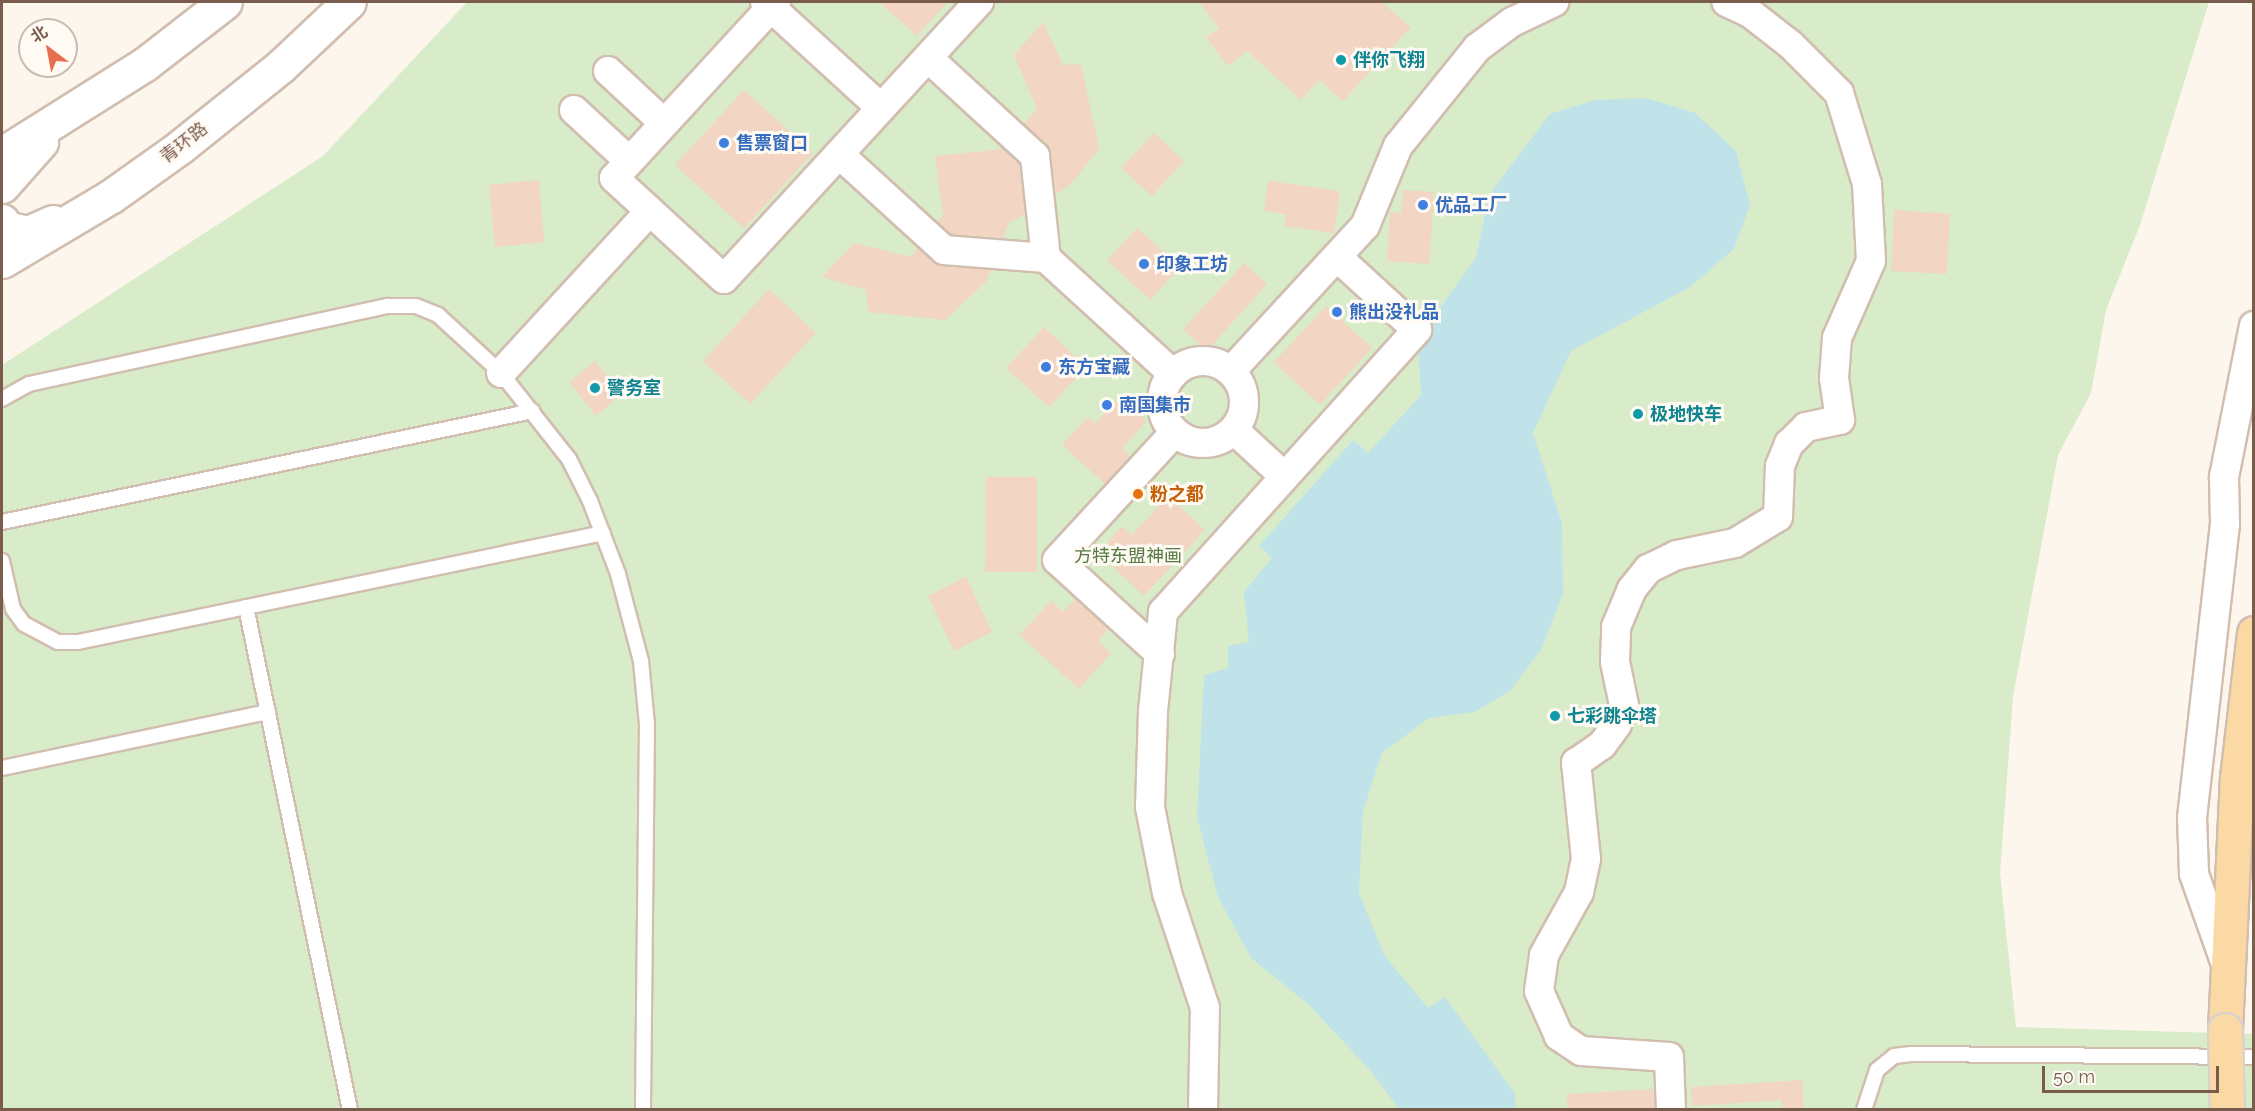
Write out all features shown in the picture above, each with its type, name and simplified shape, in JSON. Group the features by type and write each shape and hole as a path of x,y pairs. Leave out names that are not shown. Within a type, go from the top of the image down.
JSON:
{"main road":[{"path":"2,154 58,122 145,64 225,2"},
{"name":"青环路","path":"3,261 110,197 280,66 349,2"},
{"path":"2,186 58,122"},
{"path":"2,221 6,228 28,233 110,197"},
{"path":"2227,1110 2225,1030 2237,778 2253,633"}],"street":[{"path":"881,108 770,3 614,178 724,279 979,2"},
{"path":"1232,371 1365,226 1398,146 1477,48 1512,22 1554,2"},
{"path":"1671,1110 1669,1057 1581,1051 1559,1036 1539,991 1544,955 1579,892 1586,859 1576,763 1602,745 1617,724 1624,705 1615,662 1616,627 1632,589 1648,569 1677,555 1735,543 1778,517 1779,466 1789,444 1806,427 1840,420 1834,378 1837,338 1871,261 1867,184 1839,93 1791,45 1750,13 1726,2"},
{"path":"928,58 1035,156 1046,258"},
{"path":"608,71 664,123"},
{"path":"574,110 629,161"},
{"path":"839,154 944,250 1046,258 1173,374"},
{"path":"501,373 650,211"},
{"path":"1203,1110 1205,1008 1167,893 1150,807 1152,711 1163,612 1417,330 1337,257"},
{"path":"2228,970 2194,874 2192,818 2225,524 2224,477 2253,326"},
{"path":"1212,361 1232,371 1243,389 1244,411 1234,430 1205,442 1194,442 1175,432 1163,414 1163,393 1173,374 1191,362 1212,361"},
{"path":"1234,430 1285,477"},
{"path":"1160,654 1057,560 1175,432"}],"lane":[{"path":"2,399 29,384 388,306 416,306 438,315 501,373 569,459 603,533 633,626 647,724 643,1110"},
{"path":"2,522 533,411"},
{"path":"2,561 19,617 40,636 58,642 246,607 603,533"},
{"path":"246,607 350,1110"},
{"path":"2,768 268,712"},
{"path":"1864,1110 1877,1071 1894,1056 1911,1054 2253,1057"}],"green space":[{"name":"方特东盟神画","path":"467,2 2209,2 2140,225 2106,310 2091,393 2058,455 2013,697 2000,873 2016,1027 2253,1034 2253,1109 2,1110 2,365 323,156"}],"water":[{"path":"1646,98 1695,113 1736,151 1750,205 1734,249 1690,287 1571,351 1533,433 1562,523 1563,593 1542,648 1511,690 1475,712 1429,718 1382,753 1363,811 1359,893 1384,955 1428,1008 1445,997 1514,1092 1516,1109 1399,1109 1370,1070 1308,1004 1251,958 1218,897 1197,817 1204,675 1228,668 1228,646 1249,642 1244,592 1272,558 1259,546 1353,440 1368,453 1421,395 1418,338 1476,258 1489,195 1550,114 1595,100"}],"building":[{"path":"879,2 948,2 917,36"},
{"path":"1199,2 1381,2 1411,27 1343,101 1319,80 1301,100 1247,51 1228,66 1206,37 1219,28"},
{"path":"1043,22 1063,65 1081,64 1099,149 1069,186 1056,194 1051,153 1024,124 1037,109 1014,55"},
{"path":"744,90 813,153 744,228 675,165"},
{"path":"1154,133 1184,161 1152,196 1121,168"},
{"path":"1003,149 1019,164 1025,214 1009,223 1003,238 951,234 938,222 943,215 935,156"},
{"path":"539,180 544,242 495,247 489,185"},
{"path":"1268,181 1340,191 1334,233 1284,226 1286,214 1264,211"},
{"path":"1403,190 1434,192 1429,264 1387,261 1390,212 1401,213"},
{"path":"1894,210 1950,214 1947,274 1891,271"},
{"path":"1137,228 1180,267 1150,300 1107,260"},
{"path":"854,243 911,257 918,248 942,266 991,270 986,282 945,320 868,312 866,290 822,277"},
{"path":"1244,263 1267,284 1207,351 1183,329"},
{"path":"769,289 816,333 750,404 703,361"},
{"path":"1326,306 1372,348 1320,405 1274,362"},
{"path":"1044,327 1086,367 1049,407 1006,368"},
{"name":"警务室","path":"595,361 622,394 596,416 569,382"},
{"path":"1120,397 1147,421 1122,448 1130,456 1105,484 1062,445 1088,417 1095,424"},
{"path":"986,477 1037,477 1037,572 985,572"},
{"path":"1168,496 1205,530 1144,596 1098,553 1122,526 1132,535"},
{"path":"966,577 992,632 954,651 928,596"},
{"path":"1075,599 1108,629 1098,641 1111,653 1079,689 1019,635 1051,601 1063,612"},
{"path":"1802,1080 1804,1110 1783,1110 1782,1100 1692,1106 1691,1087"},
{"path":"1653,1089 1654,1108 1567,1110 1567,1094"}],"place":[{"name":"伴你飞翔","path":"1341,60"},
{"name":"售票窗口","path":"724,143"},
{"name":"优品工厂","path":"1423,205"},
{"name":"印象工坊","path":"1144,264"},
{"name":"熊出没礼品","path":"1337,312"},
{"name":"东方宝藏","path":"1046,367"},
{"name":"警务室","path":"595,388"},
{"name":"南国集市","path":"1107,405"},
{"name":"极地快车","path":"1638,414"},
{"name":"粉之都","path":"1138,494"},
{"name":"七彩跳伞塔","path":"1555,716"}]}
